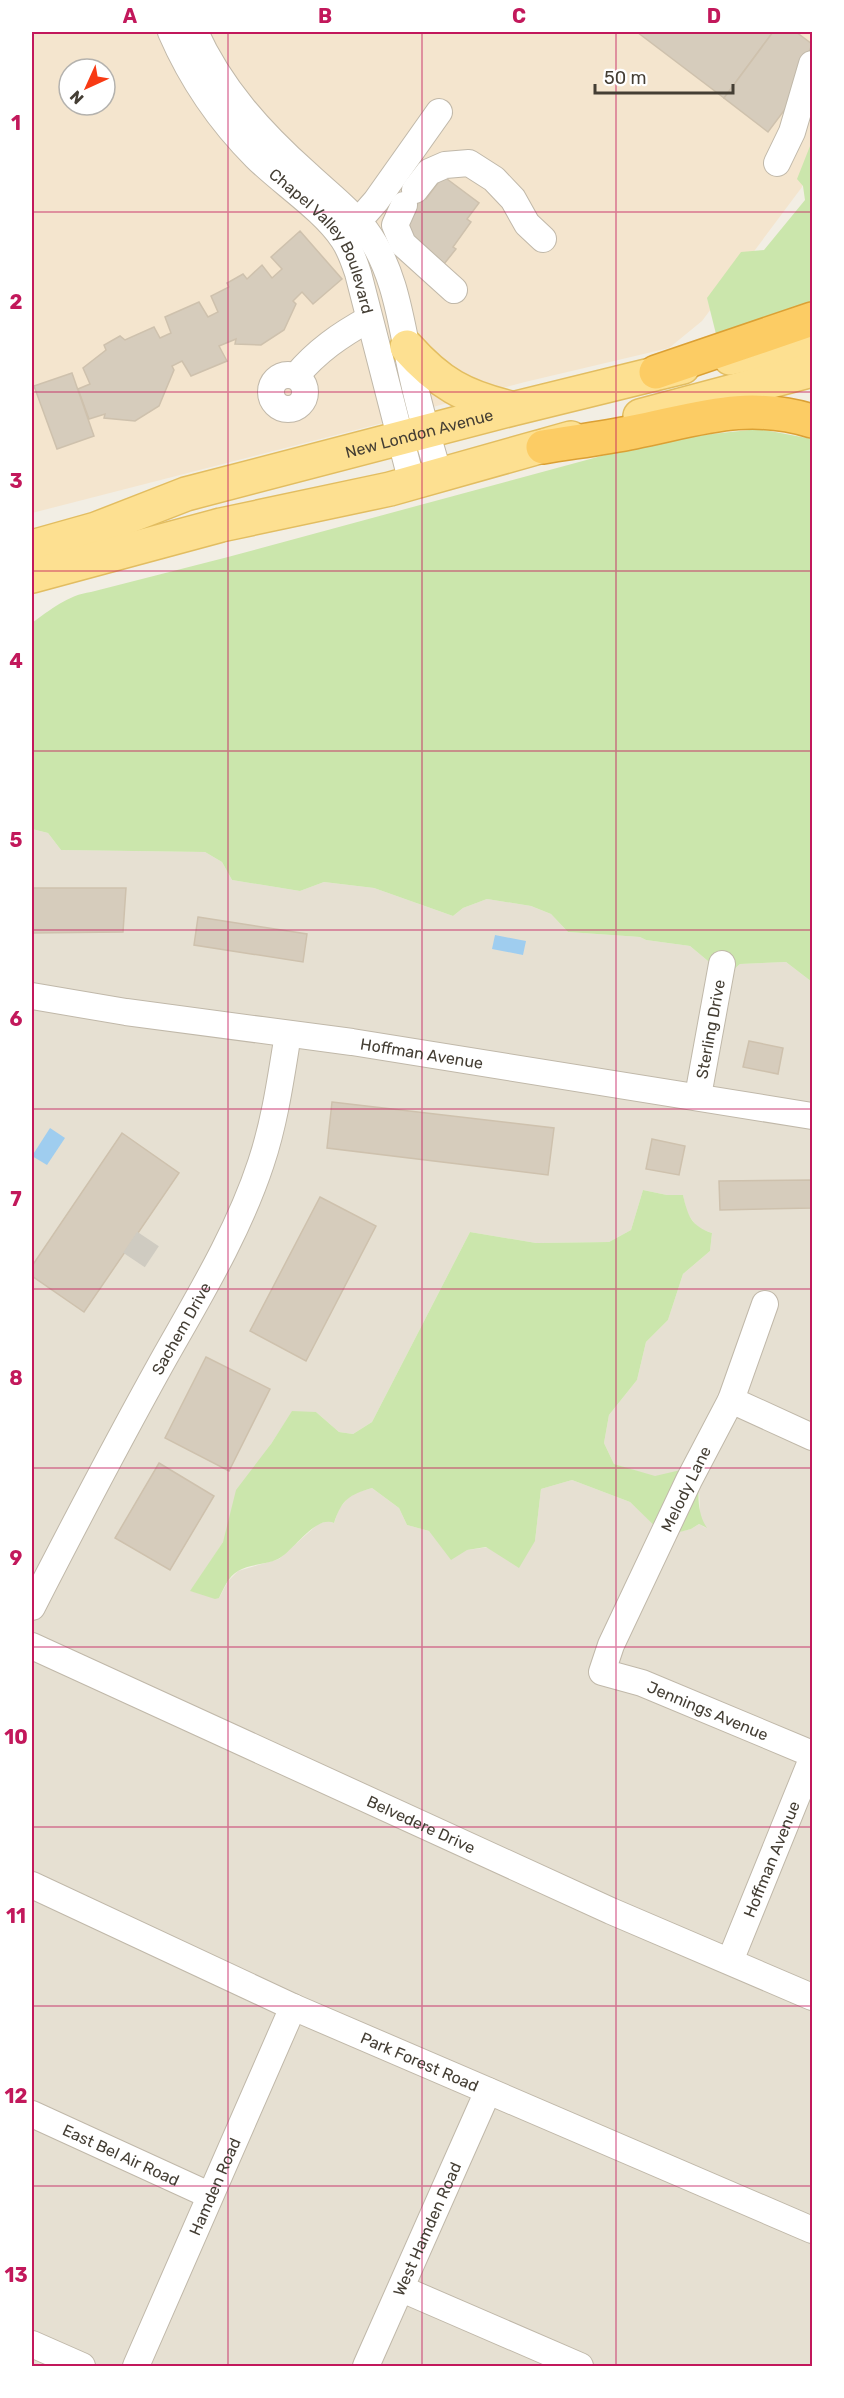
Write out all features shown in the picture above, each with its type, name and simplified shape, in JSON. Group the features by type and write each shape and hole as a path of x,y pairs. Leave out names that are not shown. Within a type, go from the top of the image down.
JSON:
{"highway":[{"path":"656,372 813,320"},
{"path":"543,447 634,432 730,412 768,413 813,421"}],"main road":[{"name":"New London Avenue","path":"32,547 96,529 186,494 656,372 756,354 813,340"},
{"path":"407,347 433,374 453,388 489,403 512,409"},
{"path":"32,576 221,525 426,479 543,447 630,419 813,370"},
{"path":"32,524 186,494"}],"street":[{"name":"Chapel Valley Boulevard","path":"171,32 203,90 257,159 327,221 372,240 386,268 407,347 414,435"},
{"name":"Chapel Valley Boulevard","path":"195,32 221,79 248,116 350,230 369,319 414,435 426,479"},
{"path":"777,163 792,132 813,64"},
{"path":"350,230 376,201 439,112"},
{"path":"454,290 403,244 395,225 409,198 429,172 445,165 469,163 495,179 513,199 527,224 543,239"},
{"path":"296,376 313,357 336,338 369,319"},
{"name":"Sterling Drive","path":"698,1096 722,964"},
{"name":"Hoffman Avenue","path":"32,996 134,1013 352,1042 813,1116"},
{"name":"Sachem Drive","path":"32,1607 104,1467 220,1256 246,1203 262,1162 276,1105 288,1034"},
{"name":"Melody Lane","path":"602,1672 611,1645 689,1480 731,1400 765,1304"},
{"path":"731,1400 813,1437"},
{"name":"Belvedere Drive","path":"32,1646 52,1658 582,1898 813,1997"},
{"name":"Jennings Avenue","path":"602,1672 642,1683 813,1754"},
{"name":"Hoffman Avenue","path":"730,1961 813,1759"},
{"name":"Park Forest Road","path":"32,1885 294,2007 813,2230"},
{"name":"Hamden Road","path":"136,2367 209,2195 294,2007"},
{"name":"West Hamden Road","path":"366,2367 488,2091"},
{"name":"East Bel Air Road","path":"32,2114 209,2195"},
{"path":"402,2289 580,2367"},
{"path":"32,2344 82,2367"}],"shaded area":[{"path":"32,32 812,32 812,148 802,187 702,321 669,348 525,382 411,413 406,417 32,513"},
{"path":"32,829 48,833 61,850 205,852 222,862 232,880 300,891 324,882 374,888 453,916 463,908 487,899 531,906 551,914 568,932 640,937 646,940 690,946 726,976 740,964 786,962 812,982 812,2366 32,2366","holes":["643,1190 667,1195 683,1195 687,1213 698,1228 712,1233 710,1251 683,1274 668,1320 646,1342 637,1380 609,1415 604,1443 614,1464 655,1477 702,1465 699,1484 700,1518 706,1528 699,1524 691,1529 665,1535 630,1502 572,1480 541,1489 535,1541 467,1550 429,1531 407,1525 399,1508 372,1488 351,1494 339,1509 334,1523 328,1521 318,1524 279,1559 238,1571 228,1581 219,1598 191,1591 223,1542 271,1444 292,1412 316,1412 339,1432 353,1434 372,1422 470,1232 536,1243 609,1242 631,1230"]}],"green space":[{"path":"812,141 812,302 757,325 716,334 707,298 741,252 764,250 805,200 803,186 797,179"},
{"path":"759,429 812,439 812,982 786,962 740,964 726,976 690,946 646,940 640,937 568,932 551,914 531,906 487,899 463,908 453,916 374,888 324,882 300,891 232,880 222,862 205,852 61,850 48,833 32,829 32,623 67,600 664,439"},
{"path":"643,1190 667,1195 683,1195 691,1219 699,1227 712,1233 710,1251 683,1274 668,1320 646,1342 637,1380 609,1415 604,1443 614,1464 655,1476 702,1465 699,1506 707,1528 699,1524 691,1529 665,1536 630,1502 572,1480 541,1489 535,1541 519,1568 486,1547 467,1550 451,1560 429,1531 407,1525 399,1508 372,1488 347,1499 340,1508 334,1523 319,1524 278,1559 247,1567 235,1573 219,1598 215,1599 190,1591 223,1542 236,1490 271,1444 292,1411 316,1412 339,1432 353,1434 372,1422 470,1232 536,1243 609,1242 631,1230"}],"water":[{"path":"495,935 526,941 523,955 492,949"},
{"path":"50,1128 65,1138 47,1165 32,1156"}],"building":[{"path":"637,32 773,32 724,98"},
{"path":"773,32 796,32 812,44 792,100 768,132 724,98"},
{"path":"443,176 479,203 467,219 471,222 453,247 456,249 440,269 396,234 415,213 399,201 410,187 426,199"},
{"path":"300,231 342,279 313,304 302,292 293,301 296,304 284,330 261,345 235,344 236,339 219,346 227,361 191,376 182,361 172,366 174,370 159,406 135,421 104,418 105,414 89,419 78,389 90,384 83,368 106,350 104,345 120,336 125,340 154,327 160,338 171,333 165,317 199,302 208,317 218,312 211,296 229,287 227,283 243,274 247,279 262,265 272,278 282,269 271,257"},
{"path":"72,373 94,436 57,449 34,386"},
{"path":"32,888 126,888 123,932 32,933"},
{"path":"198,917 307,934 303,962 194,945"},
{"path":"749,1041 783,1048 778,1074 743,1067"},
{"path":"332,1102 554,1128 548,1175 327,1148"},
{"path":"122,1133 179,1173 84,1312 32,1276 32,1266"},
{"path":"652,1139 685,1146 679,1175 646,1169"},
{"path":"812,1180 812,1208 720,1210 719,1181"},
{"path":"320,1197 376,1226 306,1361 250,1331"},
{"path":"206,1357 270,1389 229,1471 165,1438"},
{"path":"159,1463 214,1496 170,1570 115,1538"}],"tunnel":[{"path":"134,1260 148,1239"}]}
